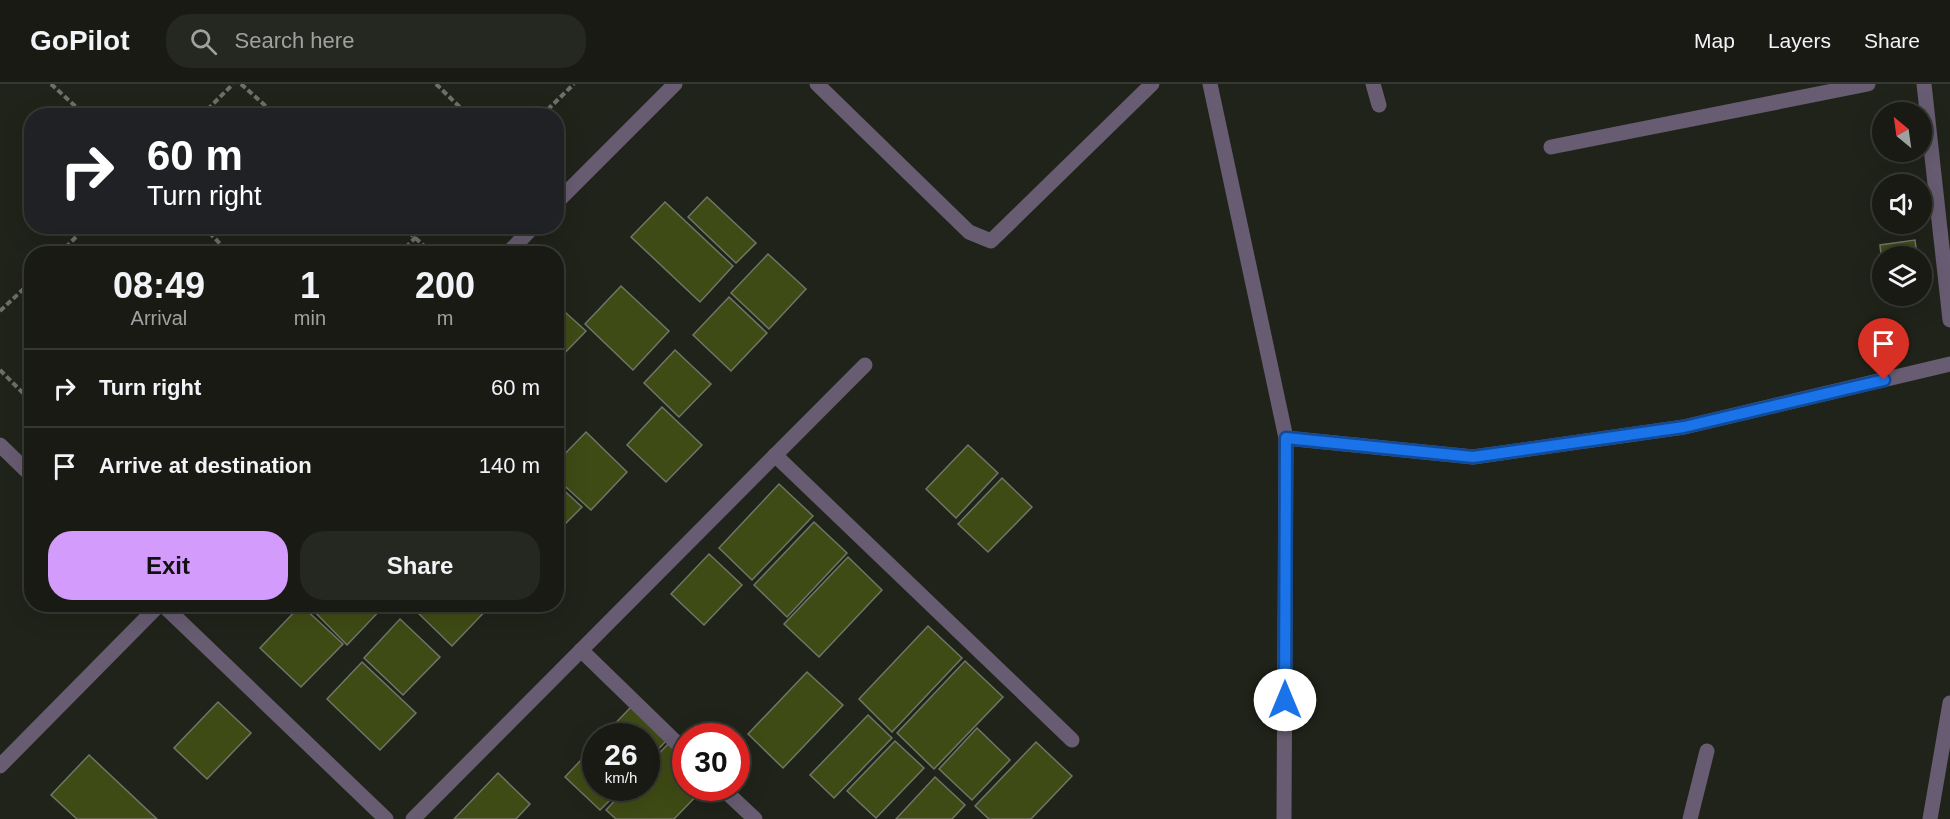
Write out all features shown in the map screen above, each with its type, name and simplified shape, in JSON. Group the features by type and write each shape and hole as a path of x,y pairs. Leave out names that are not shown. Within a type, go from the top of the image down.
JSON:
{"street":[{"path":"564,195 675,84"},
{"path":"817,84 969,232 991,241 1152,84"},
{"path":"1210,84 1286,438 1284,819"},
{"path":"1373,84 1379,105"},
{"path":"1551,147 1868,84"},
{"path":"1924,84 1950,320"},
{"path":"515,246 526,234"},
{"path":"1286,438 1473,457 1684,427 1950,364"},
{"path":"413,819 865,365"},
{"path":"0,445 24,468"},
{"path":"775,455 1072,740"},
{"path":"0,766 153,612"},
{"path":"169,612 386,819"},
{"path":"581,650 672,738"},
{"path":"1930,819 1950,703"},
{"path":"1690,819 1707,751"},
{"path":"736,801 755,819"}],"path":[{"path":"51,84 77,108"},
{"path":"209,108 234,84"},
{"path":"241,84 268,108"},
{"path":"436,84 461,108"},
{"path":"549,108 574,84"},
{"path":"67,246 79,234"},
{"path":"211,234 222,246"},
{"path":"411,234 424,246"},
{"path":"407,246 419,234"},
{"path":"0,311 24,288"},
{"path":"0,370 24,394"}],"building":[{"path":"707,197 756,243 736,263 688,217"},
{"path":"665,202 733,266 700,302 631,237"},
{"path":"1915,240 1916,246 1880,246"},
{"path":"768,254 806,289 769,329 731,293"},
{"path":"621,286 669,331 633,370 585,324"},
{"path":"729,297 767,333 731,371 693,335"},
{"path":"564,311 586,331 564,354"},
{"path":"675,350 711,384 679,417 644,383"},
{"path":"662,407 702,445 666,482 627,445"},
{"path":"586,432 627,472 591,510 564,485 564,455"},
{"path":"968,445 998,473 956,518 926,489"},
{"path":"1002,478 1032,507 988,552 958,524"},
{"path":"779,484 813,516 752,580 719,548"},
{"path":"564,490 582,507 564,525"},
{"path":"814,522 847,553 787,617 754,585"},
{"path":"709,554 742,585 704,625 671,594"},
{"path":"848,557 882,590 819,657 784,624"},
{"path":"294,612 309,612 343,644 301,687 260,648"},
{"path":"315,612 378,612 347,645"},
{"path":"417,612 484,612 452,646"},
{"path":"400,619 440,657 403,695 364,658"},
{"path":"928,626 962,658 892,732 859,699"},
{"path":"965,661 1003,697 934,769 897,733"},
{"path":"362,662 416,713 380,750 327,699"},
{"path":"807,672 843,705 783,768 750,736 750,732"},
{"path":"218,702 251,733 207,779 174,748"},
{"path":"631,707 647,723 616,723"},
{"path":"868,715 892,738 834,798 810,775"},
{"path":"977,728 1010,760 972,800 939,769"},
{"path":"660,735 666,741 660,747"},
{"path":"895,741 924,768 876,818 847,791"},
{"path":"1036,742 1072,776 1031,819 989,819 975,806"},
{"path":"669,743 672,746 672,801 691,801 674,819 616,819 606,810 615,801 660,801 660,752"},
{"path":"89,755 157,819 77,819 51,795"},
{"path":"582,759 582,793 565,777"},
{"path":"498,773 530,804 516,819 454,819"},
{"path":"935,777 965,805 952,819 896,819"},
{"path":"590,801 609,801 600,810"}],"route":[{"path":"1285,700 1286,438 1473,457 1684,427 1884,380"}]}
